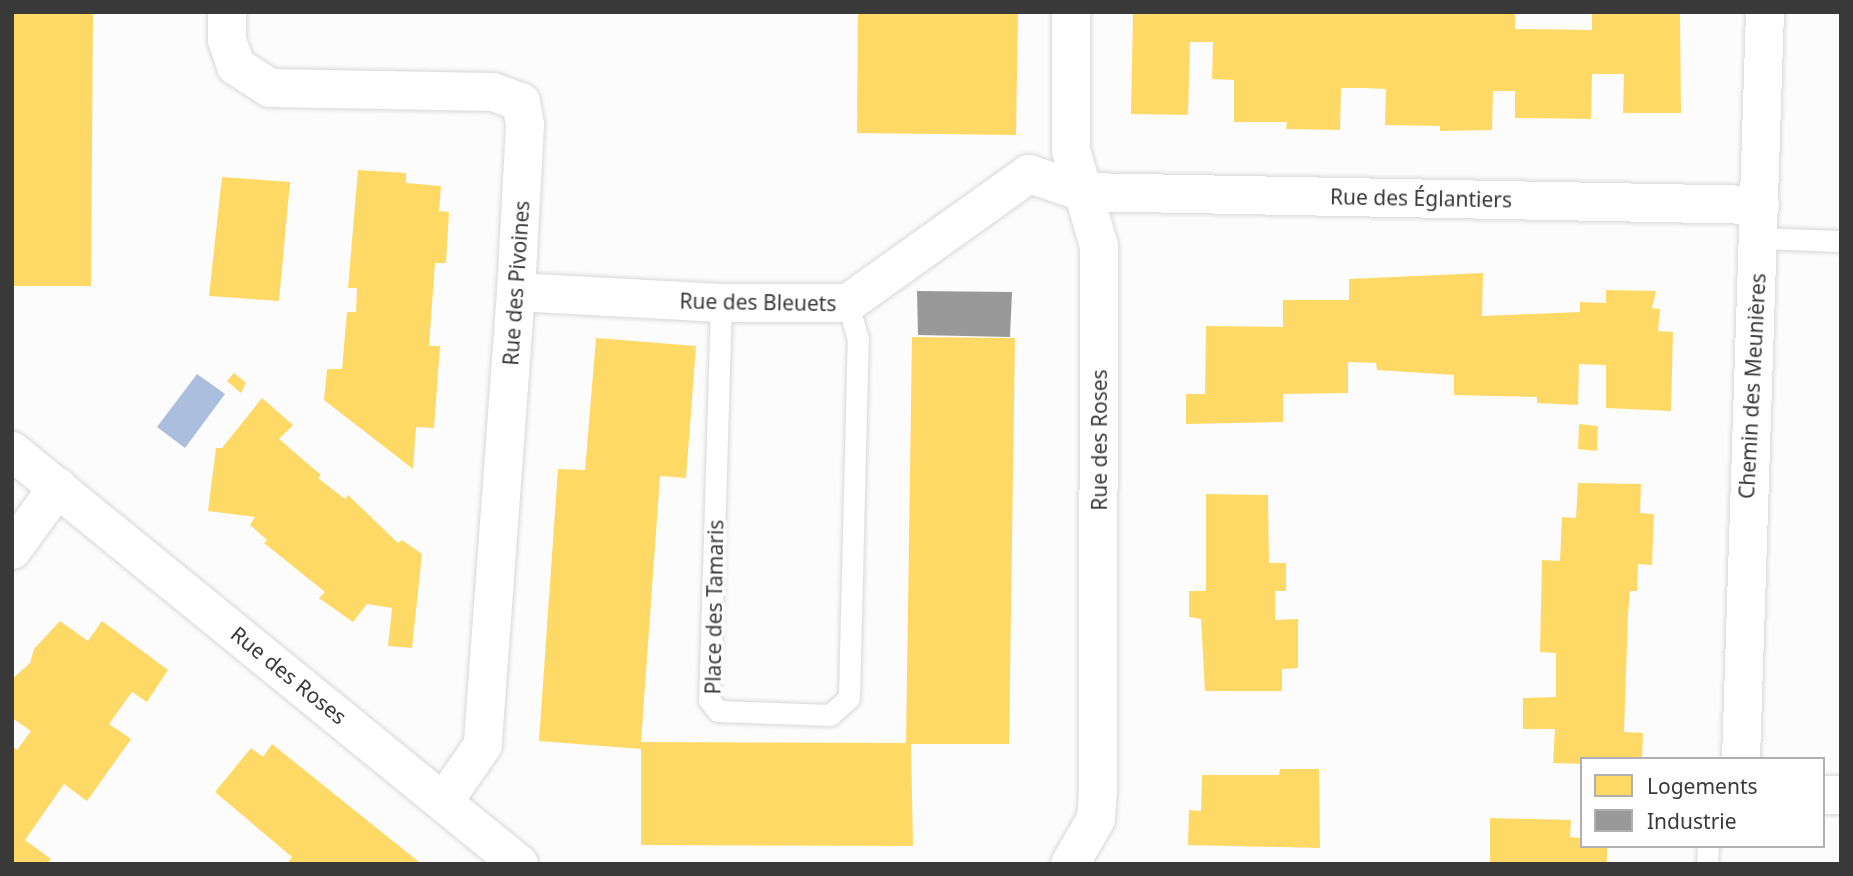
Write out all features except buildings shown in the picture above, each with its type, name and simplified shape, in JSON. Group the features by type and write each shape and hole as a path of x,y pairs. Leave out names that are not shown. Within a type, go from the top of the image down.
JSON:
{"street":[{"name":"Rue des Pivoines","path":"227,12 227,40 236,66 270,88 493,92 521,103 525,125 516,292 483,745 444,801"},
{"name":"Rue des Roses","path":"1070,864 1096,820 1098,793 1099,246 1071,150 1071,12"},
{"name":"Chemin des Meunières","path":"1741,757 1765,12"},
{"name":"Rue des Bleuets","path":"516,292 721,303 848,303 1030,174 1083,192"},
{"name":"Rue des Églantiers","path":"1083,192 1759,221"},
{"name":"Rue des Roses","path":"12,451 519,864"},
{"path":"12,550 58,488"}],"lane":[{"path":"1759,221 1841,241"},
{"name":"Place des Tamaris","path":"721,303 709,700 718,711 830,715 849,698 858,339 848,303"}],"water":[{"path":"197,374 225,394 185,448 157,427"}]}
